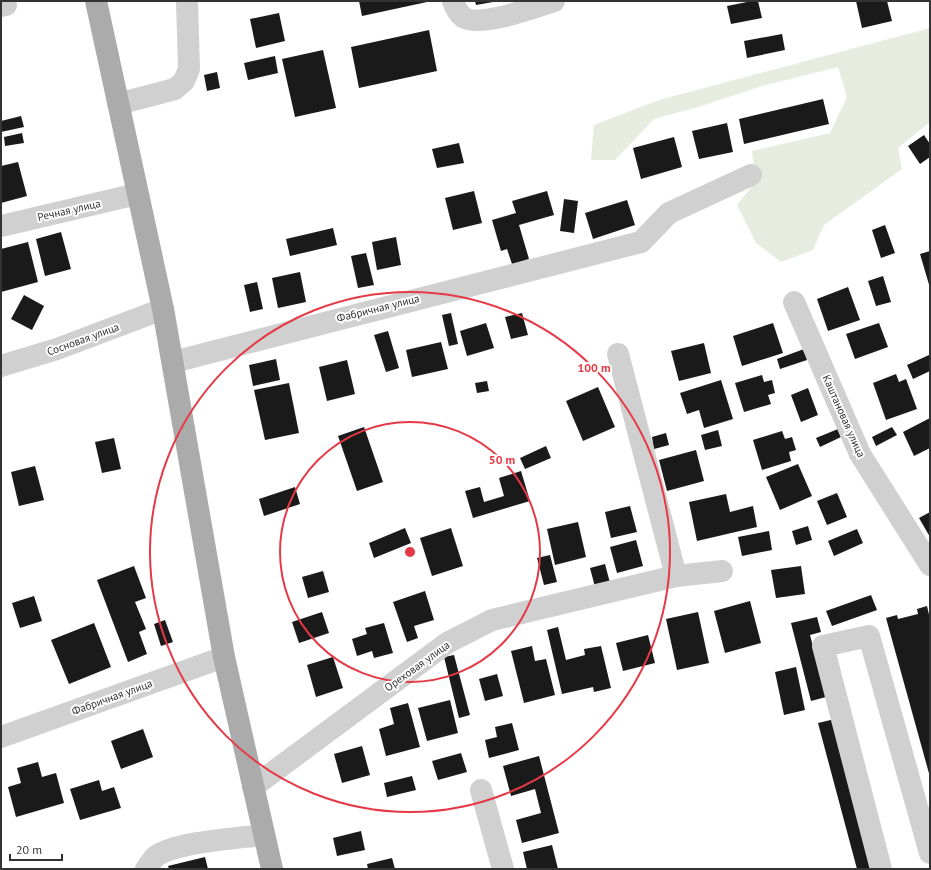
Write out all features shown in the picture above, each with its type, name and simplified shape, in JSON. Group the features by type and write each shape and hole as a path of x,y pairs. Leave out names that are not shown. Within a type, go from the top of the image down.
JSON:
{"main road":[{"path":"96,1 137,194 164,309 224,657 272,869"}],"street":[{"path":"1,6 6,5 5,1"},
{"path":"118,104 175,89 184,81 189,69 187,1"},
{"path":"453,1 455,7 463,17 476,20 509,15 554,1"},
{"name":"Фабричная улица","path":"173,362 584,255 641,242 669,213 751,175"},
{"name":"Речная улица","path":"1,226 137,194"},
{"name":"Каштановая улица","path":"794,302 860,454 930,565"},
{"name":"Сосновая улица","path":"1,366 57,349 164,309"},
{"path":"618,354 676,576"},
{"name":"Ореховая улица","path":"253,787 447,643 492,620 676,576 722,571"},
{"path":"881,869 823,646 869,636 930,853"},
{"name":"Фабричная улица","path":"1,737 224,657"},
{"path":"481,790 504,869"},
{"path":"146,869 156,857 177,848 203,842 264,834"}],"shaded area":[{"path":"930,28 930,122 898,148 902,169 824,225 813,250 781,262 756,243 737,205 756,181 752,151 830,133 847,97 838,67 762,86 698,107 654,119 615,160 591,160 594,125 659,100"}],"building":[{"path":"359,1 427,1 427,2 362,16"},
{"path":"475,1 492,1 493,2 476,5"},
{"path":"758,1 762,18 731,24 727,6"},
{"path":"856,1 887,1 892,21 862,28"},
{"path":"279,13 285,41 256,48 250,19"},
{"path":"429,30 437,71 359,88 351,47"},
{"path":"782,34 785,50 747,58 744,41"},
{"path":"323,50 336,108 295,117 282,59"},
{"path":"275,56 278,73 248,80 244,63"},
{"path":"217,72 220,88 207,91 204,75"},
{"path":"823,99 829,124 744,144 739,119"},
{"path":"21,116 24,127 1,132 1,121"},
{"path":"727,123 733,152 699,159 692,131"},
{"path":"22,133 24,143 5,146 4,137"},
{"path":"924,135 930,144 930,157 920,164 908,146"},
{"path":"674,137 682,167 641,179 633,148"},
{"path":"459,143 464,163 437,168 432,149"},
{"path":"18,162 27,196 1,203 1,166"},
{"path":"474,191 482,223 453,230 445,198"},
{"path":"547,191 554,215 519,225 529,259 512,264 507,249 501,251 492,220 516,213 512,201"},
{"path":"564,199 578,201 574,233 560,231"},
{"path":"627,200 635,225 593,239 585,213"},
{"path":"885,225 895,253 881,258 872,230"},
{"path":"333,228 337,245 290,256 286,239"},
{"path":"61,232 71,269 45,276 36,239"},
{"path":"396,237 401,265 377,270 372,242"},
{"path":"28,242 38,282 1,292 1,249"},
{"path":"930,251 930,288 920,254"},
{"path":"366,253 374,285 358,288 351,256"},
{"path":"300,272 306,302 278,308 272,278"},
{"path":"883,276 891,302 876,306 868,281"},
{"path":"257,282 263,309 250,312 244,285"},
{"path":"848,287 860,320 828,331 817,299"},
{"path":"24,295 44,306 32,330 11,319"},
{"path":"451,313 458,344 449,346 442,315"},
{"path":"522,313 528,335 511,339 505,317"},
{"path":"486,323 494,348 467,356 460,331"},
{"path":"773,323 783,353 742,366 733,336"},
{"path":"879,323 888,347 855,359 846,334"},
{"path":"388,331 399,368 386,372 374,335"},
{"path":"441,342 448,369 412,377 406,350"},
{"path":"704,343 711,373 679,381 671,351"},
{"path":"804,349 807,360 780,369 777,359"},
{"path":"929,355 930,371 913,379 907,365"},
{"path":"276,359 280,380 253,386 249,365"},
{"path":"347,360 355,394 327,401 319,367"},
{"path":"896,374 899,382 906,379 917,409 886,420 873,383"},
{"path":"762,375 764,382 772,380 775,393 768,395 771,404 744,412 735,383"},
{"path":"721,380 733,419 704,428 699,410 687,414 680,393"},
{"path":"487,381 489,391 477,393 475,383"},
{"path":"289,383 299,433 265,440 254,390"},
{"path":"598,387 615,427 583,441 566,401"},
{"path":"808,388 818,415 801,422 791,395"},
{"path":"930,418 930,448 914,456 903,432"},
{"path":"364,427 383,482 357,491 338,436"},
{"path":"892,427 897,435 876,446 872,437"},
{"path":"838,429 841,437 820,447 816,438"},
{"path":"718,430 722,446 705,450 701,435"},
{"path":"782,431 785,439 792,437 796,450 789,452 791,461 762,470 753,440"},
{"path":"666,433 669,445 654,449 652,437"},
{"path":"114,438 121,469 102,473 95,442"},
{"path":"546,446 551,458 525,469 520,458"},
{"path":"696,450 704,481 667,491 659,460"},
{"path":"798,464 812,496 780,510 766,477"},
{"path":"35,466 44,500 19,506 11,472"},
{"path":"521,471 530,501 473,518 465,491 480,487 484,502 504,496 499,478"},
{"path":"295,487 300,504 264,516 259,499"},
{"path":"837,493 847,517 827,525 817,501"},
{"path":"726,494 730,512 753,506 757,527 697,541 689,502"},
{"path":"630,506 637,532 611,538 605,512"},
{"path":"930,512 930,537 919,518"},
{"path":"578,522 586,557 555,565 547,529"},
{"path":"808,526 812,540 796,545 792,531"},
{"path":"405,528 411,543 374,558 369,543"},
{"path":"451,528 463,566 432,576 420,538"},
{"path":"857,529 863,543 834,556 828,541"},
{"path":"769,531 772,550 742,556 738,537"},
{"path":"636,540 643,566 617,573 610,547"},
{"path":"550,555 557,582 544,585 537,558"},
{"path":"605,564 610,583 595,587 590,568"},
{"path":"134,566 146,598 135,602 146,629 139,632 147,654 128,662 97,580"},
{"path":"801,566 805,594 776,598 771,570"},
{"path":"323,571 329,592 308,598 302,577"},
{"path":"425,591 434,620 414,626 418,638 407,642 393,602"},
{"path":"871,595 877,610 832,626 826,611"},
{"path":"34,596 42,621 20,628 12,603"},
{"path":"750,601 761,643 725,653 714,611"},
{"path":"927,606 930,619 930,777 886,618 897,615 898,619 918,614 917,609"},
{"path":"322,612 329,633 299,643 292,622"},
{"path":"698,612 709,663 677,670 666,619"},
{"path":"817,617 821,632 810,635 826,697 811,701 791,623"},
{"path":"165,620 173,642 161,646 154,624"},
{"path":"94,623 111,667 69,684 51,640"},
{"path":"384,623 393,653 374,658 372,651 357,656 352,639 367,634 365,628"},
{"path":"558,627 566,660 585,655 584,649 601,646 611,688 594,692 593,687 562,694 547,630"},
{"path":"648,635 655,663 623,671 616,643"},
{"path":"532,646 535,661 546,659 555,695 524,703 511,651"},
{"path":"454,655 470,715 459,718 444,657"},
{"path":"333,657 343,688 316,697 307,665"},
{"path":"796,667 805,710 784,715 775,672"},
{"path":"497,674 503,696 485,701 479,679"},
{"path":"450,700 458,733 427,741 418,708"},
{"path":"408,703 420,747 386,756 379,729 394,724 390,708"},
{"path":"835,719 875,869 857,869 818,723"},
{"path":"512,723 519,750 489,758 485,740 497,737 495,727"},
{"path":"143,729 153,757 121,769 111,741"},
{"path":"362,746 370,775 342,783 334,754"},
{"path":"461,753 467,772 438,780 432,761"},
{"path":"539,756 559,833 522,843 516,820 541,813 535,789 511,796 503,766"},
{"path":"38,762 42,777 56,773 64,803 16,817 8,787 21,783 17,768"},
{"path":"412,776 416,790 387,797 384,783"},
{"path":"99,780 102,791 114,787 121,808 80,820 70,789"},
{"path":"361,831 365,850 337,856 333,838"},
{"path":"552,845 558,869 527,869 523,852"},
{"path":"205,857 208,869 169,869 168,866"},
{"path":"392,858 395,869 368,869 367,864"}]}
